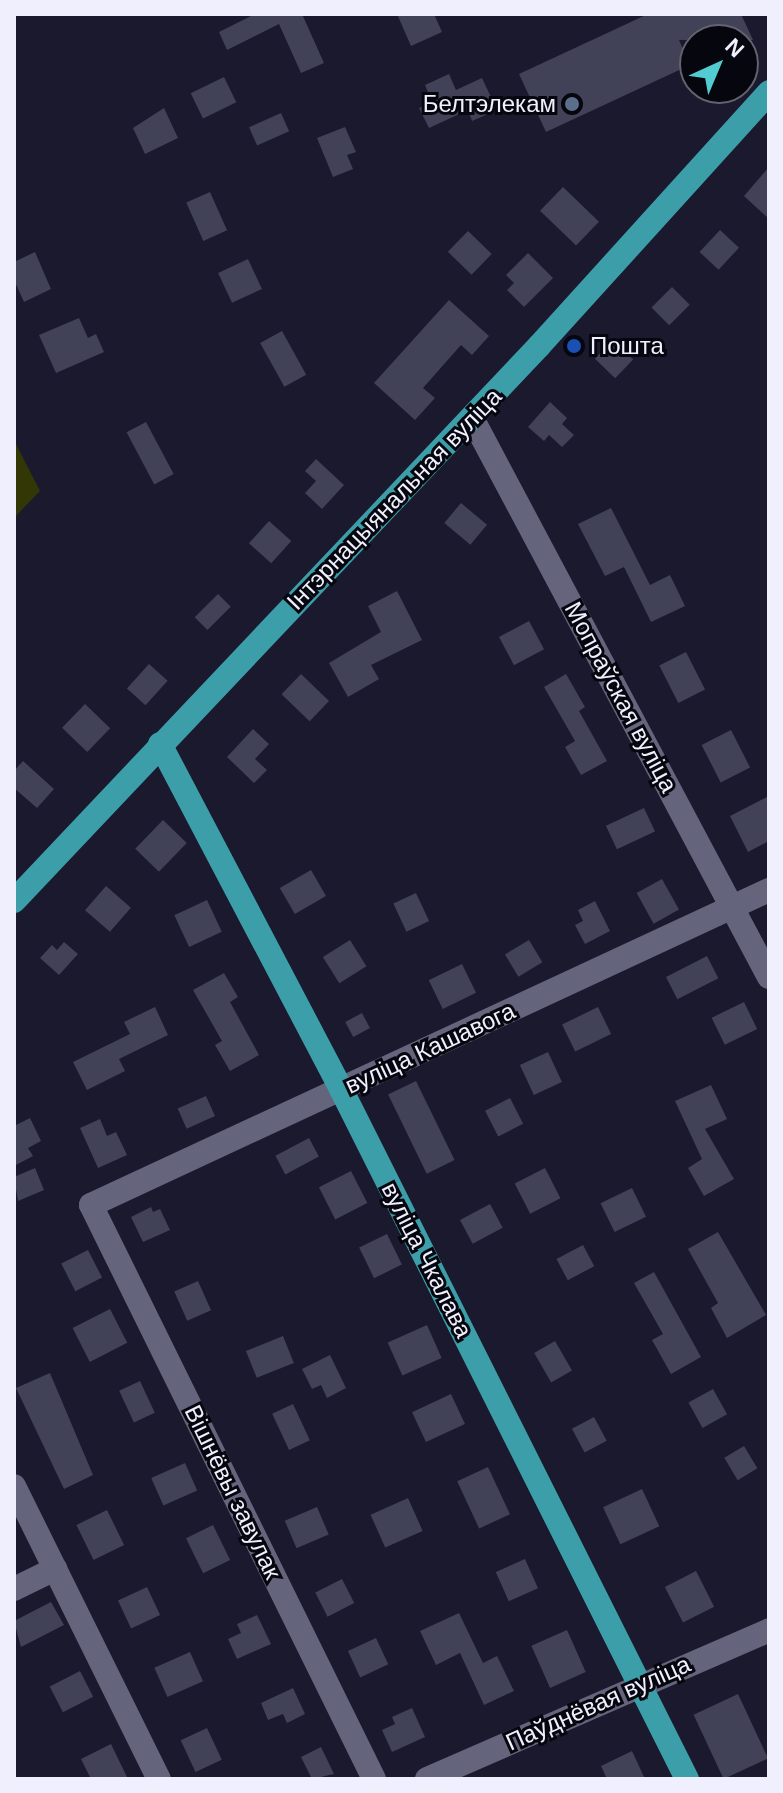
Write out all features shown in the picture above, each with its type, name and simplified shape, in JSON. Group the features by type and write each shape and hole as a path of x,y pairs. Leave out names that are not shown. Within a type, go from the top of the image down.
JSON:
{"main road":[{"name":"Інтэрнацыянальная вуліца","path":"14,901 472,418 769,92"},
{"name":"вуліца Чкалава","path":"160,744 341,1089 687,1779"}],"street":[{"name":"Мопраўская вуліца","path":"472,418 769,977"},
{"name":"вуліца Кашавога","path":"91,1205 769,890"},
{"name":"Вішнёвы завулак","path":"91,1205 374,1779"},
{"path":"14,1486 159,1779"},
{"path":"14,1589 55,1569"},
{"name":"Паўднёвая вуліца","path":"427,1779 640,1682 769,1630"}],"shaded area":[{"path":"14,440 40,491 14,518"}],"building":[{"path":"255,14 302,14 324,63 301,73 279,24 227,50 219,32"},
{"path":"397,14 434,14 442,32 411,46"},
{"path":"648,14 741,14 746,24 679,24 679,70 546,132 519,74"},
{"path":"449,74 456,90 482,78 497,110 472,121 468,110 429,128 419,108 432,102 425,85"},
{"path":"224,77 236,102 203,118 191,93"},
{"path":"164,108 178,138 145,154 133,128"},
{"path":"281,113 289,131 257,146 249,127"},
{"path":"345,127 356,152 347,155 353,169 333,177 317,138"},
{"path":"769,167 769,219 744,196"},
{"path":"563,187 599,222 576,245 540,211"},
{"path":"210,192 227,230 203,241 186,203"},
{"path":"720,230 739,248 719,270 700,252"},
{"path":"468,231 492,254 472,275 448,252"},
{"path":"35,252 51,289 24,302 14,280 14,262"},
{"path":"528,253 553,278 524,307 507,290 514,283 506,275"},
{"path":"248,259 262,289 232,303 218,273"},
{"path":"672,287 690,305 669,325 651,308"},
{"path":"449,300 489,336 472,355 461,345 423,388 435,398 415,420 374,383"},
{"path":"79,318 88,338 96,334 104,352 56,373 39,335"},
{"path":"282,331 306,375 284,387 260,343"},
{"path":"613,340 633,359 615,378 595,359"},
{"path":"550,402 567,418 562,424 574,435 562,447 549,435 544,441 528,427"},
{"path":"146,422 174,474 154,484 127,432"},
{"path":"316,459 344,485 322,509 305,493 316,481 305,471"},
{"path":"461,503 487,525 470,545 444,523"},
{"path":"611,508 650,585 670,575 685,606 651,622 624,567 605,576 578,524"},
{"path":"269,521 291,541 271,563 249,543"},
{"path":"397,591 422,640 371,665 379,679 348,697 329,663 381,632 368,606"},
{"path":"218,594 231,607 207,630 195,617"},
{"path":"529,621 544,649 514,665 499,637"},
{"path":"686,652 705,689 678,703 659,666"},
{"path":"149,664 168,681 145,705 127,689"},
{"path":"301,674 329,701 310,721 282,694"},
{"path":"566,674 585,707 579,711 607,761 581,775 565,747 575,741 544,687"},
{"path":"85,704 110,728 87,752 62,728"},
{"path":"253,729 269,744 255,759 267,770 254,783 227,757"},
{"path":"731,730 750,767 721,782 702,745"},
{"path":"23,761 54,789 37,808 14,788 14,771"},
{"path":"769,796 769,841 748,852 730,816"},
{"path":"644,808 655,832 617,849 606,826"},
{"path":"163,820 187,843 159,872 135,849"},
{"path":"311,870 326,896 295,914 280,888"},
{"path":"662,879 679,910 654,924 637,893"},
{"path":"106,886 131,908 110,932 85,910"},
{"path":"416,893 429,921 406,932 393,904"},
{"path":"207,900 222,932 189,947 174,915"},
{"path":"595,901 610,931 585,944 575,925 583,921 578,910"},
{"path":"350,940 366,966 339,983 323,957"},
{"path":"529,940 542,962 518,977 505,954"},
{"path":"64,942 78,954 59,975 40,958 52,945 57,950"},
{"path":"707,956 718,978 677,999 666,977"},
{"path":"462,964 476,993 443,1009 429,980"},
{"path":"224,973 238,997 230,1002 259,1055 230,1071 215,1045 222,1041 193,990"},
{"path":"744,1002 757,1029 725,1045 712,1018"},
{"path":"155,1007 168,1035 119,1059 125,1071 87,1090 73,1062 130,1034 124,1022"},
{"path":"598,1007 611,1034 575,1051 562,1025"},
{"path":"362,1013 370,1028 353,1037 345,1022"},
{"path":"548,1052 562,1082 534,1095 520,1065"},
{"path":"416,1081 455,1160 427,1174 388,1095"},
{"path":"711,1085 727,1119 705,1129 734,1179 704,1196 688,1168 702,1159 675,1101"},
{"path":"206,1096 215,1116 187,1129 178,1109"},
{"path":"510,1098 523,1124 498,1137 485,1111"},
{"path":"30,1118 41,1141 28,1148 33,1156 14,1166 14,1120 16,1125"},
{"path":"100,1119 107,1136 116,1132 127,1155 98,1168 80,1128"},
{"path":"309,1138 319,1157 285,1174 275,1156"},
{"path":"35,1168 44,1190 18,1201 14,1177"},
{"path":"545,1168 560,1198 530,1214 515,1183"},
{"path":"351,1171 367,1203 335,1219 319,1187"},
{"path":"632,1188 646,1217 615,1232 601,1203"},
{"path":"490,1204 503,1228 473,1244 460,1220"},
{"path":"151,1207 153,1212 160,1209 170,1230 143,1242 131,1217"},
{"path":"718,1232 766,1315 727,1338 711,1308 718,1303 688,1249"},
{"path":"387,1234 402,1265 374,1278 359,1248"},
{"path":"583,1245 594,1266 568,1280 557,1259"},
{"path":"88,1250 102,1278 75,1291 61,1264"},
{"path":"654,1272 701,1357 671,1374 652,1340 663,1334 634,1283"},
{"path":"198,1281 211,1310 187,1321 174,1292"},
{"path":"110,1309 127,1343 90,1362 73,1328"},
{"path":"427,1325 442,1358 402,1375 388,1342"},
{"path":"283,1336 294,1363 257,1378 246,1351"},
{"path":"555,1341 572,1370 551,1382 534,1353"},
{"path":"330,1355 346,1388 327,1398 321,1385 312,1389 302,1369"},
{"path":"50,1373 93,1475 64,1489 16,1388"},
{"path":"140,1381 155,1413 134,1422 119,1391"},
{"path":"713,1389 727,1414 703,1428 689,1403"},
{"path":"451,1394 465,1424 426,1442 412,1412"},
{"path":"293,1404 310,1440 289,1450 272,1414"},
{"path":"594,1417 607,1441 585,1453 572,1429"},
{"path":"744,1446 757,1468 738,1480 724,1458"},
{"path":"185,1463 197,1490 163,1505 151,1478"},
{"path":"488,1467 510,1514 479,1528 457,1481"},
{"path":"642,1489 659,1526 620,1544 603,1507"},
{"path":"408,1498 423,1531 385,1548 371,1515"},
{"path":"317,1507 329,1535 297,1548 285,1521"},
{"path":"107,1510 124,1545 94,1560 76,1525"},
{"path":"213,1525 230,1560 203,1573 186,1538"},
{"path":"525,1559 538,1588 509,1601 496,1572"},
{"path":"696,1571 714,1607 683,1623 665,1587"},
{"path":"342,1579 354,1603 328,1617 315,1593"},
{"path":"147,1587 160,1615 131,1629 118,1601"},
{"path":"51,1602 64,1625 21,1647 14,1621"},
{"path":"459,1613 483,1663 497,1656 514,1691 484,1705 460,1653 436,1665 420,1631"},
{"path":"257,1615 271,1644 237,1659 228,1639 241,1633 237,1624"},
{"path":"567,1630 586,1672 550,1688 531,1646"},
{"path":"376,1638 388,1664 360,1677 348,1651"},
{"path":"190,1652 203,1681 167,1697 154,1668"},
{"path":"80,1671 93,1697 63,1712 50,1686"},
{"path":"293,1688 305,1714 287,1723 283,1714 268,1720 261,1703"},
{"path":"738,1694 768,1758 724,1779 694,1715"},
{"path":"412,1708 425,1737 392,1752 382,1730 395,1724 392,1717"},
{"path":"207,1728 222,1760 196,1772 181,1740"},
{"path":"111,1744 128,1779 91,1779 81,1759"},
{"path":"321,1747 334,1774 312,1779 301,1757"},
{"path":"632,1751 645,1779 607,1779 601,1766"}],"place":[{"name":"Белтэлекам","path":"572,104"},
{"name":"Пошта","path":"574,346"}]}
